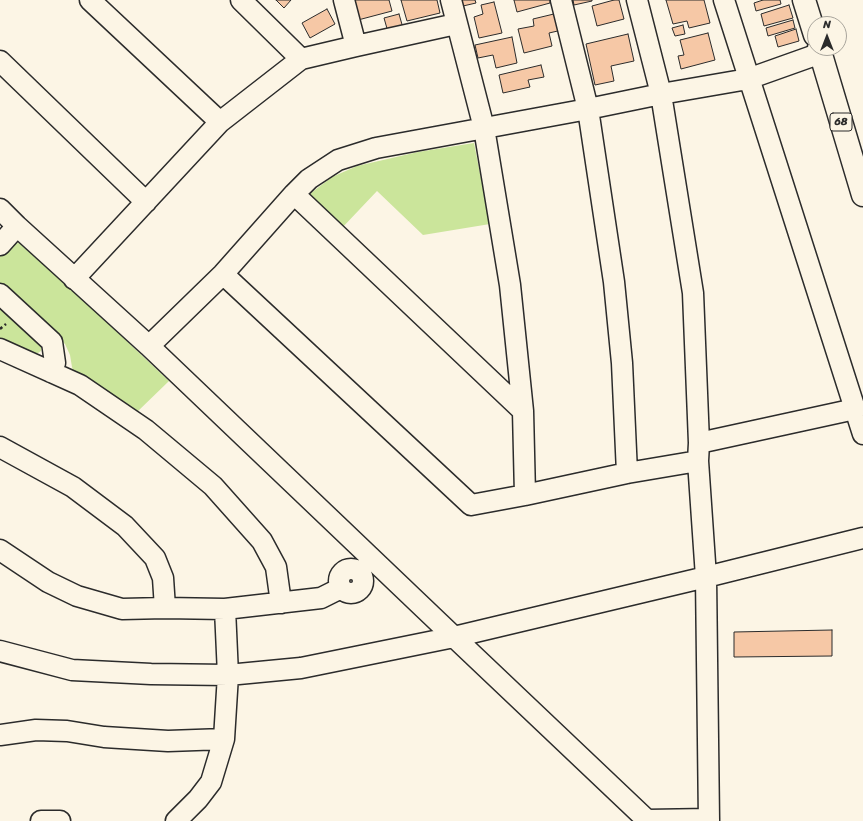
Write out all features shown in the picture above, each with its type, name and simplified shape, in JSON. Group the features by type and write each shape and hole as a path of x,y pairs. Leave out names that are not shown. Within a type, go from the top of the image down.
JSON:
{"main road":[{"name":"68","path":"804,0 809,16"},
{"name":"68","path":"821,56 863,195"}],"street":[{"path":"90,0 220,122"},
{"path":"241,0 301,59"},
{"path":"344,0 356,46"},
{"path":"451,0 484,128 510,285 523,411 526,495"},
{"path":"561,0 588,109 614,282 622,363 627,473"},
{"path":"0,209 149,346 647,820 709,820 706,577 698,452 693,294 661,94 637,0"},
{"path":"724,0 748,79 863,434"},
{"path":"74,278 220,122 301,59 456,24"},
{"path":"149,346 223,274 309,179 338,160 376,148 748,79 807,50"},
{"path":"0,61 146,202"},
{"path":"294,194 523,411"},
{"path":"0,245 17,226"},
{"path":"223,274 471,505 526,495 627,473 855,409"},
{"path":"0,294 52,342 55,363 52,372"},
{"path":"0,349 80,385 146,430 213,486 262,541 276,567 281,603"},
{"path":"0,447 73,487 124,526 155,558 163,578 165,608"},
{"path":"0,651 72,670 151,674 228,675 301,668 454,637 863,538"},
{"path":"0,550 48,582 77,596 122,609 225,609 321,598 341,588"},
{"path":"176,821 198,799 211,782 224,740 228,675 225,609"},
{"path":"0,735 36,730 67,731 104,737 168,741 224,740"},
{"path":"41,821 60,821"}],"path":[{"path":"0,329 6,325 6,327"}],"green space":[{"path":"474,143 490,224 423,235 377,191 341,229 307,196 332,177 357,166 418,152"},
{"path":"19,243 26,246 169,381 136,413 74,375 70,355 65,344 0,284 0,255 11,244"},
{"path":"0,304 41,344 41,351 38,353 29,353 0,342"}],"building":[{"path":"276,0 291,0 284,8"},
{"path":"353,0 389,0 392,11 358,20"},
{"path":"401,0 437,0 440,13 407,21"},
{"path":"461,0 475,0 476,3 463,6"},
{"path":"514,0 550,0 550,3 517,12"},
{"path":"573,0 592,0 592,1 574,5"},
{"path":"619,0 624,19 597,26 592,6"},
{"path":"666,0 704,0 710,23 689,28 687,21 673,24"},
{"path":"763,0 780,0 781,4 756,11 754,3"},
{"path":"494,2 502,33 479,38 474,17 483,14 481,5"},
{"path":"789,5 793,18 764,26 761,14"},
{"path":"327,9 335,24 310,38 302,23"},
{"path":"558,13 562,30 549,33 552,46 524,53 518,29 534,26 533,19"},
{"path":"399,14 403,28 388,32 384,18"},
{"path":"793,20 795,28 768,36 766,28"},
{"path":"683,25 685,34 675,36 672,28"},
{"path":"796,29 799,41 778,47 775,36"},
{"path":"708,33 715,60 681,69 678,56 684,55 680,40"},
{"path":"628,34 634,61 611,66 614,81 595,85 586,44"},
{"path":"512,37 517,63 496,68 493,55 478,58 475,45"},
{"path":"541,65 544,77 528,80 530,87 503,93 499,75"},
{"path":"832,630 832,656 734,657 734,632"}]}
